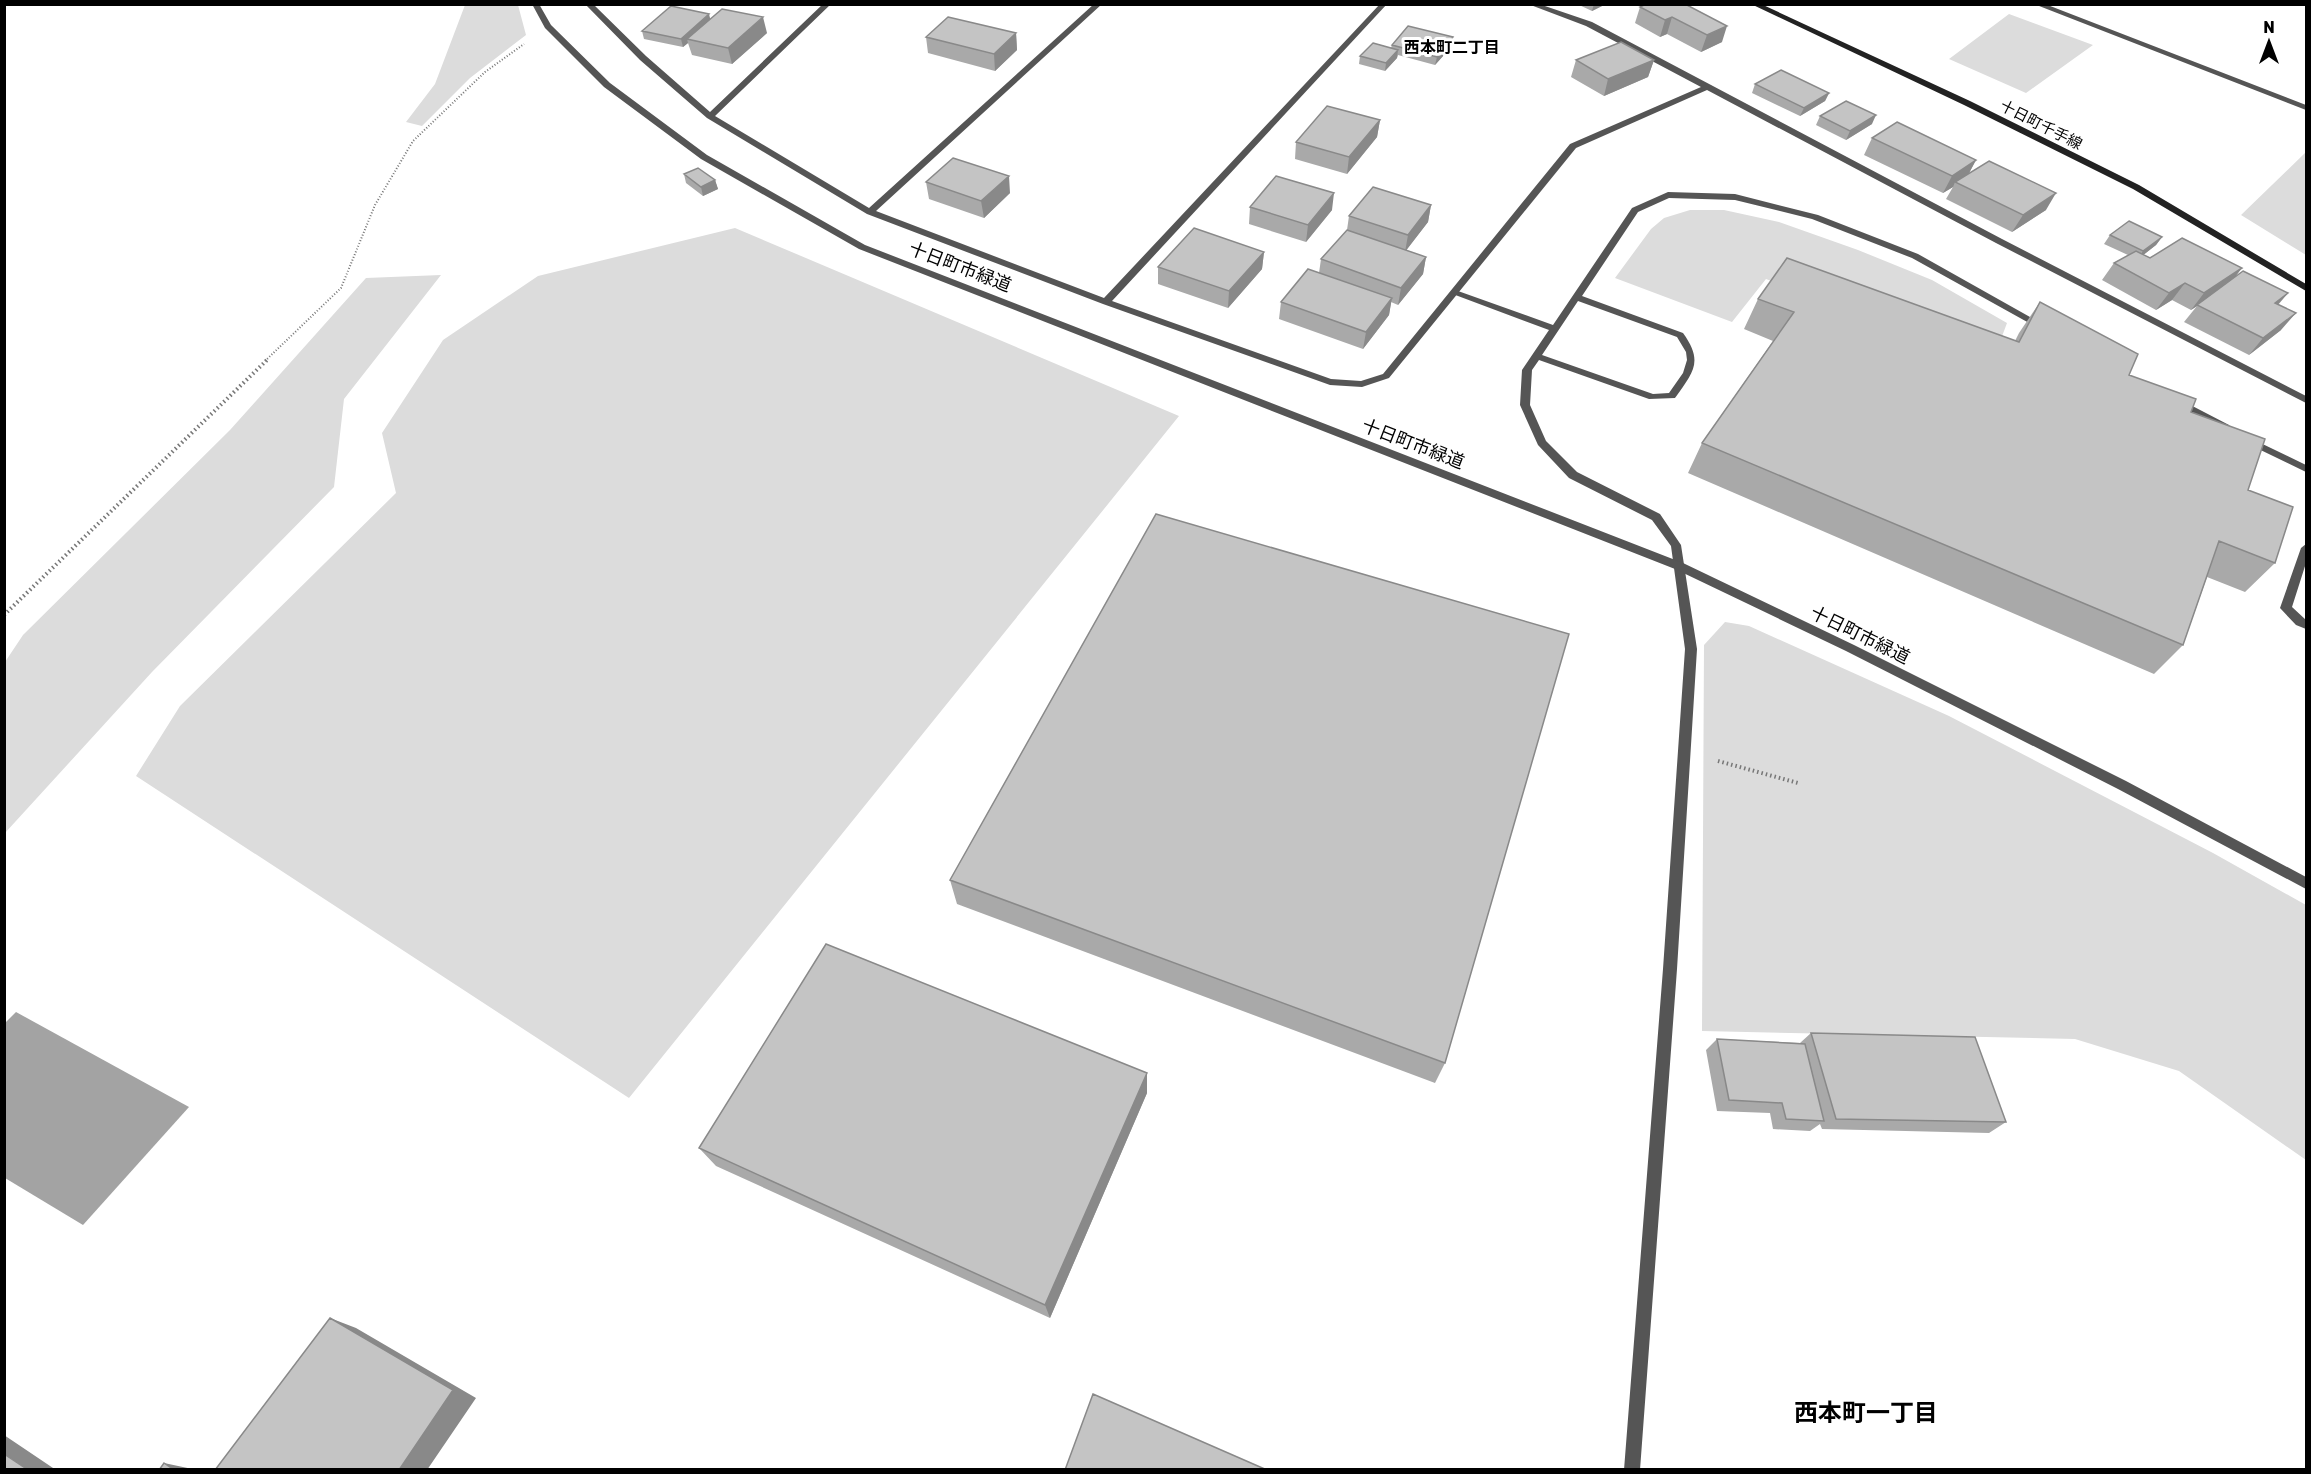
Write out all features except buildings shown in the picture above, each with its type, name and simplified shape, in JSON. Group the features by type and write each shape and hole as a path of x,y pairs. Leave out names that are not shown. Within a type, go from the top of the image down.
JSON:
{"main road":[{"name":"十日町千手線","path":"1754,4 1956,98 2136,187 2307,288"}],"street":[{"name":"十日町市緑道","path":"535,4 548,26 607,85 704,157 862,247 1679,566 1850,648 2101,774 2307,882"},
{"path":"588,4 643,58 710,116 870,212 1106,302 1330,382 1362,384 1386,376 1573,146 1707,87"},
{"path":"710,116 828,4"},
{"path":"870,212 1099,4"},
{"path":"1106,302 1384,4"},
{"path":"1531,4 1589,24 2307,400"},
{"path":"2037,4 2307,108"},
{"path":"1632,1470 1670,969 1691,649 1676,545 1656,517 1573,476 1542,443 1525,405 1527,370 1635,210 1668,195 1735,197 1815,217 1915,256 2050,331"},
{"path":"1455,293 1554,329"},
{"path":"1537,356 1652,398 1672,396 1691,366 1692,349 1680,335 1576,297"},
{"path":"2164,394 2307,469"},
{"path":"2307,548 2286,608 2300,622 2307,625"}],"path":[{"path":"4,615 341,288 375,205 413,141 485,72 548,26"},
{"path":"1683,751 1798,783"}],"shaded area":[{"path":"465,5 518,5 526,35 470,78 422,126 406,122 435,84"},
{"path":"2009,14 2093,45 2026,93 1949,59"},
{"path":"2306,152 2306,255 2241,215"},
{"path":"1690,210 1724,210 1779,222 1858,250 1932,280 2007,323 1992,363 1766,279 1732,322 1615,278 1651,229 1664,218"},
{"path":"735,228 1179,416 629,1098 136,776 180,706 396,493 382,433 443,340 538,276"},
{"path":"441,275 344,399 334,487 152,672 5,833 5,662 23,635 230,430 366,278"},
{"path":"1725,622 1749,626 1949,716 2213,853 2306,905 2306,1160 2179,1071 2075,1039 1702,1031 1704,645"},
{"path":"16,1012 189,1107 83,1225 5,1178 5,1023"}],"district":[{"name":"西本町二丁目","path":"1452,47"},
{"name":"西本町一丁目","path":"1866,1413"}]}
